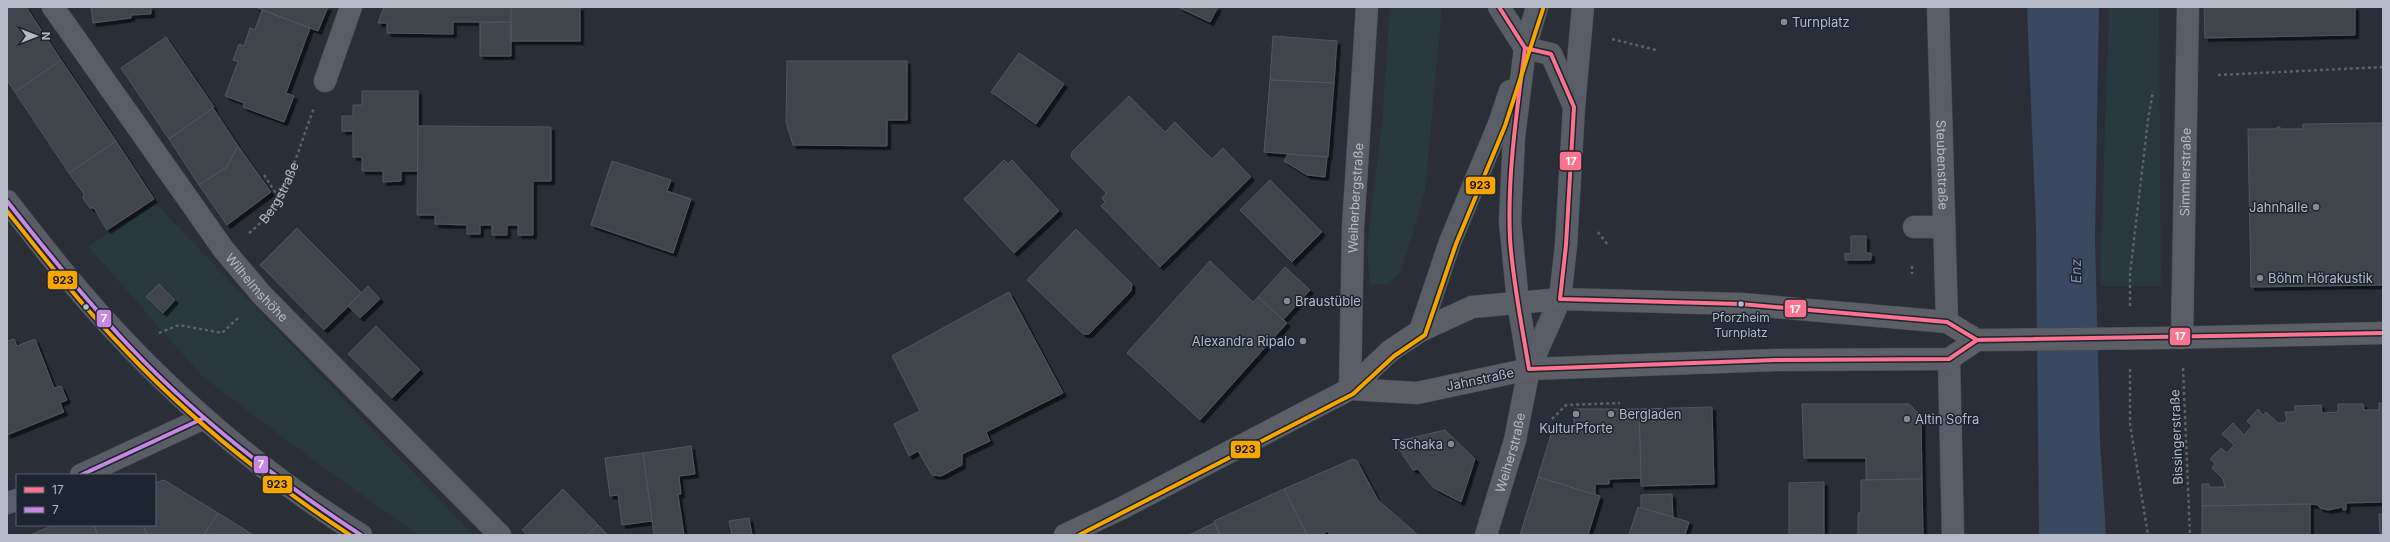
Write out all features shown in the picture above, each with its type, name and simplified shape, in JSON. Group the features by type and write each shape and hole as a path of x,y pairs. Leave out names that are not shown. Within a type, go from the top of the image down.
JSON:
{"main road":[{"path":"1065,535 1122,508 1350,389 1390,350 1420,331 1472,307 1560,299 1741,304 1947,322 1977,340 2172,338 2383,333"},
{"path":"1949,359 1977,340"},
{"name":"Jahnstraße","path":"1350,389 1417,393 1529,369 1776,360 1949,359"}],"street":[{"name":"Wilhelmshöhe","path":"53,7 224,250 262,294 500,535"},
{"path":"325,81 351,7"},
{"name":"Weiherbergstraße","path":"1350,389 1353,228 1367,7"},
{"path":"1499,7 1524,48 1514,137 1510,221 1518,302 1529,369"},
{"path":"1420,331 1450,242 1499,124 1537,7"},
{"path":"1529,369 1560,299 1567,238 1574,107 1583,7"},
{"name":"Steubenstraße","path":"1938,7 1947,322"},
{"name":"Simmlerstraße","path":"2172,338 2187,76 2188,7"},
{"path":"1524,48 1551,54 1574,107"},
{"path":"7,201 66,275 129,345 204,418 263,466 335,519 361,535"},
{"path":"1914,227 1944,227"},
{"path":"1949,359 1953,535"},
{"name":"Weiherstraße","path":"1486,535 1514,440 1529,369"},
{"path":"85,474 204,418"}],"path":[{"path":"1610,39 1656,50"},
{"path":"2187,76 2383,67"},
{"path":"2130,274 2148,120 2154,89"},
{"name":"Bergstraße","path":"244,236 266,218 279,198 305,134"},
{"path":"264,175 279,198"},
{"path":"129,345 179,325 222,333 241,314"},
{"name":"Bissingerstraße","path":"2172,338 2190,535"},
{"path":"1550,421 1566,405 1620,403"},
{"path":"2130,424 2148,535"}],"shaded area":[{"path":"1390,7 1442,7 1425,191 1401,272 1386,285 1370,283 1367,248 1382,124"},
{"path":"2109,7 2159,7 2161,286 2100,286"},
{"path":"155,203 474,535 418,535 305,454 202,376 88,246"}],"water":[{"name":"Enz","path":"2027,7 2099,7 2095,237 2100,441 2106,535 2039,535 2036,227"}],"building":[{"path":"9,7 26,7 61,60 15,92 7,80 7,9"},
{"path":"91,7 151,7 151,14 131,15 131,18 93,23"},
{"path":"255,7 328,7 318,31"},
{"path":"384,7 511,7 511,22 453,22 453,34 387,33 387,23 378,23"},
{"path":"511,7 580,7 580,41 511,41"},
{"path":"1178,7 1218,7 1210,22"},
{"path":"2204,7 2355,7 2355,35 2205,38"},
{"path":"262,10 310,28 286,93 294,96 284,122 243,107 244,103 225,96 238,62 233,60 239,44 244,46 250,28 255,30"},
{"path":"511,22 511,56 480,56 480,23"},
{"path":"1273,36 1337,41 1334,83 1270,80"},
{"path":"166,37 214,107 169,139 121,68"},
{"path":"1019,53 1064,84 1036,124 991,92"},
{"path":"61,60 116,141 69,173 15,92"},
{"path":"787,61 907,61 907,120 887,120 887,146 793,145 786,122"},
{"path":"1270,80 1334,83 1328,157 1264,152"},
{"path":"362,91 418,91 418,171 401,171 401,181 383,182 383,171 362,171 362,157 353,157 353,131 342,131 342,116 353,116 353,105 362,105"},
{"path":"1129,96 1165,132 1175,122 1212,159 1223,148 1251,177 1160,267 1101,206 1105,202 1102,198 1106,193 1071,157 1072,152"},
{"path":"213,108 238,146 227,167 199,185 169,139"},
{"name":"Jahnhalle","path":"2383,123 2383,285 2251,287 2248,129 2277,129 2277,127 2280,127 2280,129 2303,129 2303,124"},
{"path":"418,126 551,127 551,181 533,181 533,235 518,235 518,225 507,225 507,235 492,235 492,225 480,225 480,234 467,234 467,225 435,224 435,215 417,215"},
{"path":"116,141 154,199 107,230 94,208 90,208 83,198 84,194 69,173"},
{"path":"238,146 271,192 227,225 199,185 227,167"},
{"path":"1288,154 1327,157 1325,177 1307,175 1284,161"},
{"path":"1004,160 1008,164 1012,160 1059,211 1014,253 964,199"},
{"path":"612,161 671,180 667,191 691,199 673,253 591,225"},
{"path":"1270,180 1322,232 1292,262 1240,210"},
{"path":"297,228 362,293 324,330 260,265"},
{"path":"1076,229 1132,284 1131,291 1089,334 1083,334 1027,280"},
{"path":"1851,236 1866,236 1866,253 1871,253 1871,260 1845,260 1845,253 1851,254"},
{"path":"1210,261 1253,302 1258,297 1287,323 1200,420 1127,353"},
{"path":"1285,267 1310,290 1283,320 1258,297"},
{"path":"159,284 175,300 163,313 146,297"},
{"path":"368,286 380,299 360,318 348,306"},
{"path":"1009,292 1063,393 986,432 990,441 962,454 962,465 941,476 932,475 918,451 909,456 894,424 920,411 892,356"},
{"path":"376,326 420,370 392,398 348,354"},
{"path":"14,339 17,346 35,339 54,388 61,386 67,400 60,403 64,412 7,435 7,341"},
{"path":"2379,403 2383,403 2383,502 2346,503 2346,510 2343,510 2343,507 2328,510 2320,508 2318,505 2310,504 2202,506 2202,484 2209,484 2209,487 2225,487 2223,479 2212,468 2215,464 2210,459 2221,448 2227,453 2234,445 2222,434 2233,423 2244,435 2252,426 2247,421 2258,409 2263,415 2266,412 2278,423 2285,423 2287,419 2285,412 2295,412 2295,406 2321,405 2322,413 2338,412 2338,404 2363,404 2364,410 2379,410"},
{"path":"1802,404 1909,404 1921,416 1922,479 1866,480 1866,458 1804,458"},
{"path":"1712,407 1714,484 1641,486 1639,409"},
{"path":"1574,409 1639,409 1641,478 1609,479 1609,484 1595,484 1595,495 1538,477 1553,428 1574,427"},
{"path":"1445,430 1475,459 1461,502 1434,488 1418,469 1413,470 1399,449 1399,445 1403,440"},
{"path":"691,446 695,474 679,476 681,494 678,495 684,535 654,535 643,453"},
{"path":"643,453 652,521 622,525 618,495 610,496 605,458"},
{"path":"1353,459 1357,461 1378,500 1418,535 1330,535 1328,531 1321,535 1307,535 1284,489"},
{"path":"1538,477 1600,496 1588,535 1520,535"},
{"path":"1922,479 1923,535 1858,535 1858,513 1861,513 1861,480"},
{"path":"164,480 218,513 204,535 147,535 143,526 156,526 156,483"},
{"path":"1824,482 1824,535 1789,535 1789,483"},
{"path":"563,489 598,525 587,535 527,535 522,530"},
{"path":"1284,489 1307,535 1220,535 1214,521"},
{"path":"1672,494 1673,517 1641,508 1641,495"},
{"path":"2310,504 2310,535 2202,535 2202,506"},
{"path":"1638,507 1689,522 1685,535 1629,535"},
{"path":"218,513 242,528 253,535 204,535"},
{"path":"2379,514 2383,514 2383,535 2380,535"},
{"path":"749,518 752,535 732,535 729,521"},
{"path":"1214,523 1220,535 1189,535"},
{"path":"598,525 608,535 587,535"},
{"path":"52,526 94,526 98,535 30,535"},
{"path":"94,526 143,526 147,535 98,535"}],"tunnel":[{"path":"72,526 76,535"},
{"path":"107,526 111,535"}],"transit line":[{"name":"17","path":"1499,7 1525,48 1551,54 1574,107 1566,245 1560,299 1741,304 1947,322 1977,340"},
{"name":"923","path":"1079,535 1353,394 1394,356 1425,335 1456,244 1505,126 1543,9"},
{"name":"17","path":"1525,48 1513,143 1509,215 1513,272 1529,369 1776,360 1949,359 1977,340"},
{"name":"7","path":"7,201 51,257 98,311 130,347 183,399 211,424 299,493 361,535"},
{"name":"923","path":"7,211 79,300 110,334 178,402 233,450 261,472 290,494 350,535"},
{"name":"17","path":"1977,340 2383,333"},
{"name":"7","path":"83,474 204,418"}],"place":[{"name":"Turnplatz","path":"1784,22"},
{"name":"Jahnhalle","path":"2316,207"},
{"name":"Böhm Hörakustik","path":"2260,278"},
{"name":"Braustüble","path":"1287,301"},
{"name":"Pforzheim Turnplatz","path":"1741,304"},
{"name":"Alexandra Ripalo","path":"1303,341"},
{"name":"KulturPforte","path":"1576,414"},
{"name":"Bergladen","path":"1611,414"},
{"name":"Altin Sofra","path":"1907,419"},
{"name":"Tschaka","path":"1451,444"}]}
